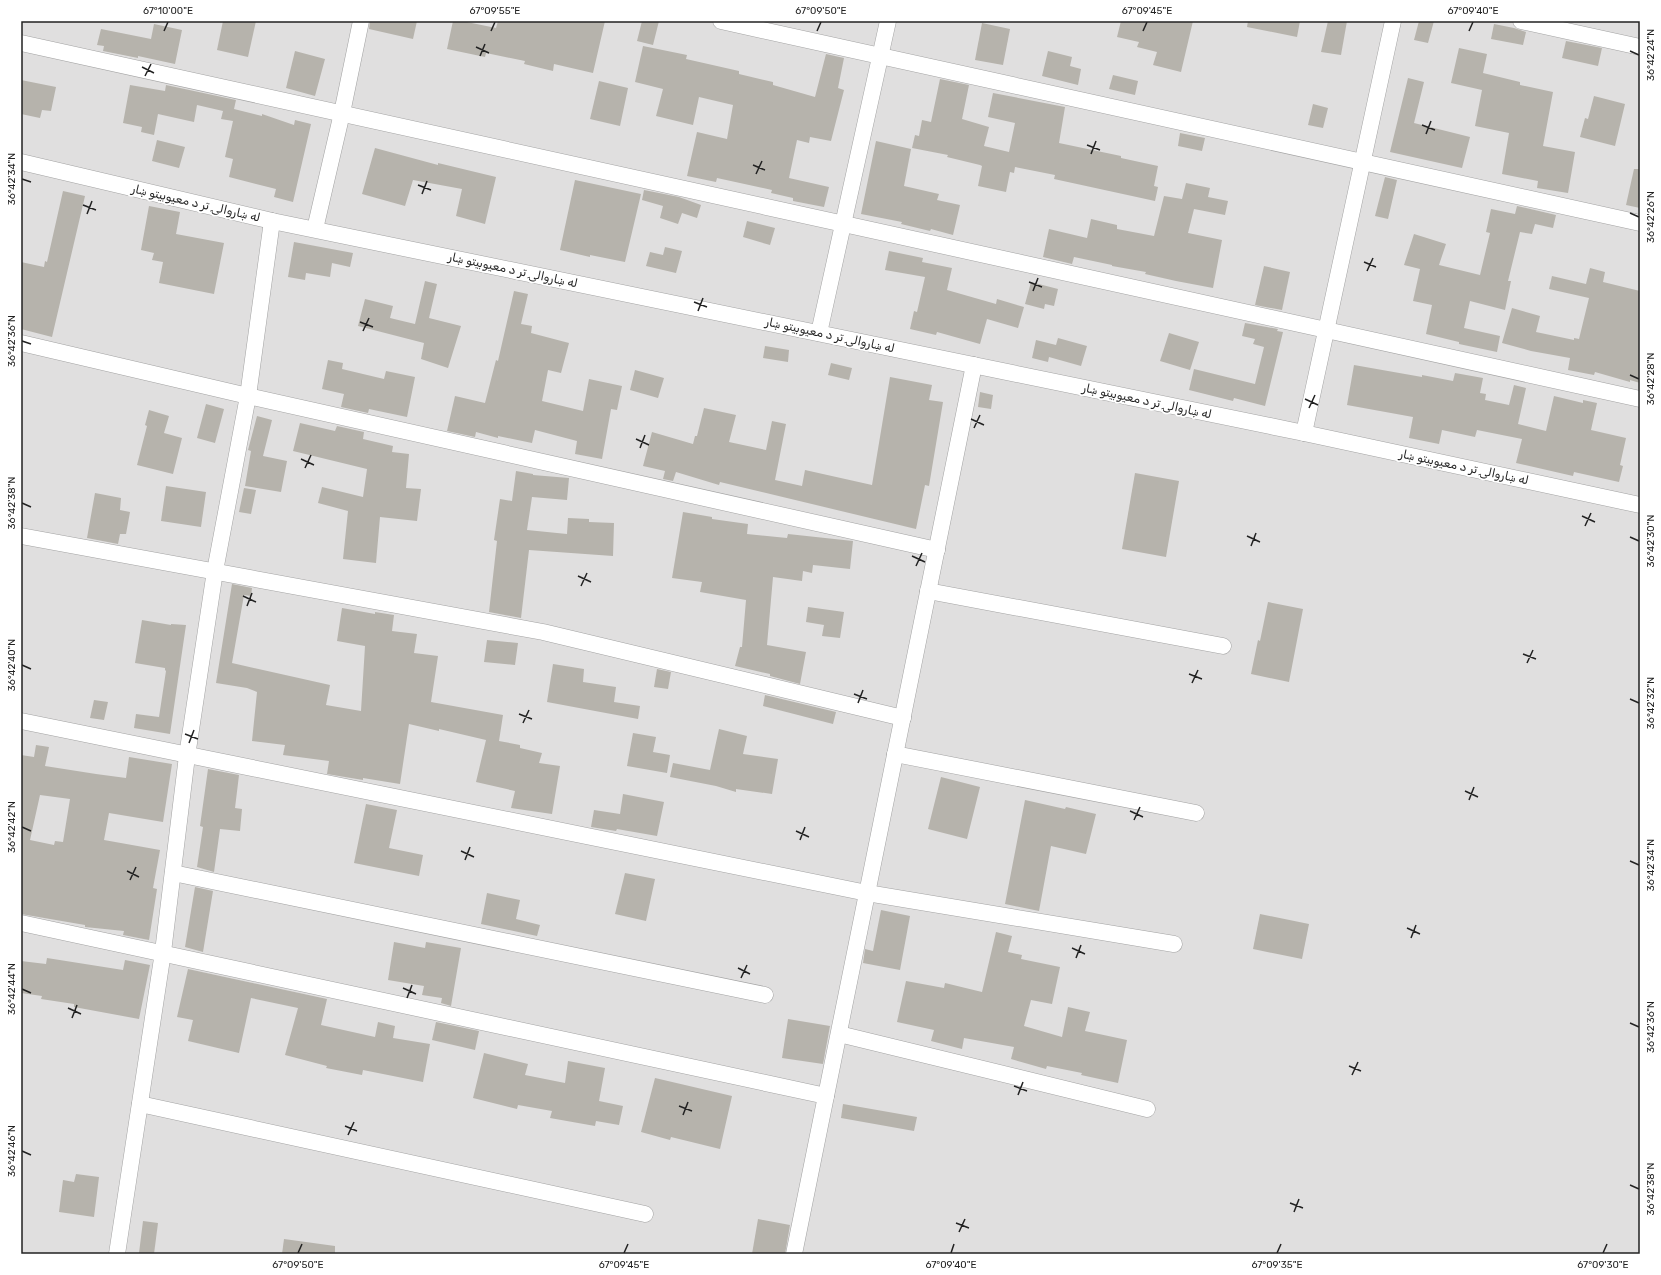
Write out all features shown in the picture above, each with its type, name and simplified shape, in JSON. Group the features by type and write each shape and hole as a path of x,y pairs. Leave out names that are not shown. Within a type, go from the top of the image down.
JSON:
{"street":[{"path":"314,229 342,113 361,21"},
{"path":"721,21 1640,223"},
{"path":"819,333 888,21"},
{"path":"1304,433 1393,21"},
{"path":"1521,21 1640,48"},
{"path":"21,43 1640,399"},
{"name":"له ښاروالۍ تر د معیوبیتو ښار","path":"21,162 272,221 1304,433 1640,505"},
{"path":"117,1254 163,952 187,756 215,571 248,396 272,221"},
{"path":"21,344 937,550"},
{"path":"794,1254 974,365"},
{"path":"21,536 543,632 903,718"},
{"path":"928,590 1223,646"},
{"path":"21,721 187,756 867,893 1174,944"},
{"path":"895,754 1196,813"},
{"path":"173,873 764,995"},
{"path":"21,923 163,952 826,1096"},
{"path":"839,1034 1147,1109"},
{"path":"140,1104 646,1214"}],"shaded area":[{"path":"21,21 1640,21 1640,1254 21,1254"}],"building":[{"path":"223,21 256,21 248,57 217,50"},
{"path":"370,21 417,21 413,39 369,29"},
{"path":"453,21 462,21 496,28 498,21 605,21 593,73 554,64 553,71 524,64 525,61 486,53 485,57 447,49"},
{"path":"642,21 659,21 653,45 637,41"},
{"path":"1121,21 1193,21 1181,72 1153,65 1157,52 1137,47 1139,42 1117,37"},
{"path":"1248,21 1300,21 1297,37 1247,27"},
{"path":"1328,21 1347,21 1341,55 1321,52"},
{"path":"1419,21 1434,21 1428,43 1414,40"},
{"path":"982,23 1010,29 1003,65 975,60"},
{"path":"154,24 182,30 175,64 138,56 138,58 103,51 104,46 97,45 101,29 151,39"},
{"path":"1494,24 1526,32 1523,45 1491,39"},
{"path":"1566,41 1602,48 1598,66 1562,58"},
{"path":"643,46 687,55 686,59 739,71 739,74 773,82 773,85 815,97 826,54 844,58 838,88 844,90 831,141 810,137 809,143 797,140 789,178 829,187 824,207 793,201 793,198 771,193 772,190 717,178 716,182 687,176 697,132 727,139 733,105 699,97 693,125 656,116 663,89 635,82"},
{"path":"1459,48 1487,54 1483,73 1520,82 1520,85 1553,92 1543,146 1575,152 1568,193 1537,188 1538,181 1502,174 1509,133 1475,126 1482,90 1451,83"},
{"path":"295,51 325,59 315,96 286,88"},
{"path":"1048,51 1072,57 1070,66 1081,69 1078,85 1042,76"},
{"path":"1113,75 1138,81 1135,95 1109,89"},
{"path":"1408,78 1424,82 1414,123 1470,137 1462,168 1390,152"},
{"path":"940,79 969,85 962,119 989,127 984,146 1009,152 1015,123 988,117 993,93 1065,107 1059,143 1121,156 1121,158 1158,166 1154,186 1158,187 1155,201 1054,179 1055,175 1015,167 1014,173 1010,172 1006,192 978,186 982,166 947,157 948,155 912,148 915,135 919,136 922,120 931,122"},
{"path":"21,80 56,87 51,111 42,110 40,118 21,114"},
{"path":"599,81 628,88 620,126 590,119"},
{"path":"130,85 165,91 166,85 236,100 234,109 262,116 262,114 294,125 295,120 311,124 293,202 274,197 276,189 229,177 233,159 225,157 233,121 221,119 223,111 197,105 194,122 158,114 154,135 141,132 142,127 123,123"},
{"path":"1594,96 1625,104 1615,146 1580,137 1585,118 1588,119"},
{"path":"1313,104 1328,108 1323,128 1308,125"},
{"path":"1180,133 1205,138 1202,151 1178,146"},
{"path":"157,140 185,147 179,168 152,161"},
{"path":"876,141 911,149 904,186 939,194 937,200 960,205 953,235 931,229 930,231 901,224 902,222 861,214"},
{"path":"375,148 438,165 438,163 496,177 485,224 456,216 462,189 413,180 405,206 362,194"},
{"path":"1634,169 1640,169 1640,208 1626,205"},
{"path":"1385,177 1397,180 1388,219 1375,216"},
{"path":"575,180 641,194 625,262 590,255 590,257 560,250"},
{"path":"1186,183 1210,188 1208,197 1228,201 1225,215 1194,209 1188,233 1222,240 1213,288 1176,281 1145,274 1146,272 1074,257 1072,264 1043,257 1049,229 1087,238 1091,219 1117,225 1117,229 1154,236 1164,196 1182,199"},
{"path":"644,190 679,197 701,205 697,218 682,213 678,224 660,218 663,206 642,200"},
{"path":"63,191 85,196 52,337 21,329 21,262 44,267 45,261 47,262"},
{"path":"149,206 180,212 176,234 224,243 214,294 159,283 163,262 152,260 154,253 141,250"},
{"path":"1517,206 1556,215 1553,228 1535,224 1532,234 1520,232 1508,281 1511,281 1505,310 1470,301 1464,328 1500,336 1497,352 1459,344 1459,342 1426,334 1432,305 1413,301 1420,269 1404,265 1414,234 1446,244 1439,265 1480,275 1490,233 1486,232 1491,209 1515,214"},
{"path":"747,221 775,228 770,245 743,237"},
{"path":"294,242 353,253 350,267 332,263 330,277 306,273 305,280 288,277"},
{"path":"665,247 682,251 676,273 646,266 650,252 663,255"},
{"path":"889,251 923,258 922,262 952,268 947,290 996,304 997,299 1024,307 1018,328 987,319 980,344 937,332 936,335 910,329 914,311 917,312 925,277 885,270"},
{"path":"1264,266 1290,272 1282,310 1255,305"},
{"path":"1590,268 1605,272 1603,282 1640,291 1640,383 1630,380 1630,382 1595,372 1594,375 1568,370 1570,358 1531,351 1502,343 1512,308 1540,316 1536,332 1574,340 1574,338 1579,339 1589,298 1549,289 1552,276 1586,284"},
{"path":"425,281 437,284 429,318 461,326 448,368 421,359 424,343 358,326 365,299 393,306 390,318 415,324"},
{"path":"1031,282 1058,289 1054,306 1045,304 1044,309 1025,304"},
{"path":"514,291 528,294 521,324 532,326 531,333 569,343 561,373 548,370 542,401 583,411 589,379 622,386 617,410 611,409 602,459 575,454 577,441 535,430 532,443 498,436 498,438 476,432 475,437 447,431 455,396 485,403 496,360 498,361"},
{"path":"1245,323 1278,329 1277,331 1283,332 1265,406 1234,398 1233,401 1189,390 1194,369 1255,384 1264,347 1253,344 1255,339 1242,336"},
{"path":"1169,333 1199,342 1190,370 1160,361"},
{"path":"1058,338 1087,346 1081,366 1049,357 1048,362 1032,358 1036,340 1056,345"},
{"path":"765,346 789,350 788,362 763,358"},
{"path":"328,360 343,363 342,369 384,379 386,371 415,377 407,417 369,409 368,413 341,407 344,394 322,389"},
{"path":"831,363 852,368 849,380 828,375"},
{"path":"1354,365 1453,381 1455,373 1483,378 1480,393 1486,394 1485,400 1509,405 1514,385 1526,388 1518,424 1546,431 1554,396 1583,403 1583,400 1597,403 1591,430 1626,438 1620,465 1623,466 1619,482 1574,472 1573,476 1516,463 1522,439 1477,430 1475,437 1442,430 1439,444 1409,438 1413,417 1347,405"},
{"path":"635,370 664,378 658,398 630,390"},
{"path":"890,377 932,385 929,400 943,402 929,486 925,485 916,529 720,482 719,485 676,472 673,481 663,479 665,471 643,466 652,432 693,444 695,436 697,436 704,408 736,415 729,442 766,450 772,421 786,424 775,480 802,486 805,470 872,485"},
{"path":"980,392 993,395 991,409 978,407"},
{"path":"206,404 224,409 215,443 197,438"},
{"path":"149,410 169,416 164,433 182,438 173,474 137,465 147,426 145,425"},
{"path":"257,416 272,420 263,456 287,461 281,492 245,486 251,451 248,450"},
{"path":"300,423 335,431 337,426 364,432 363,439 393,446 392,452 409,454 406,488 421,489 417,521 380,517 376,563 343,559 348,511 318,503 322,487 363,497 367,469 293,451"},
{"path":"516,471 533,475 569,478 567,500 532,497 527,530 567,534 568,518 589,519 589,522 614,523 613,556 529,550 521,618 489,612 497,541 494,540 500,499 512,501"},
{"path":"1135,473 1179,481 1166,557 1122,549"},
{"path":"166,486 206,492 201,527 161,521"},
{"path":"244,488 256,490 251,514 239,512"},
{"path":"95,493 121,498 120,510 130,512 126,534 120,534 118,544 87,538"},
{"path":"683,512 712,517 712,519 748,524 747,534 787,538 788,534 853,541 850,569 813,565 812,573 803,571 802,581 773,577 767,645 806,652 800,684 770,676 770,674 735,666 740,647 742,647 746,600 700,592 702,582 672,578"},
{"path":"232,584 252,588 251,596 244,595 232,663 330,685 326,705 361,711 365,646 337,641 342,608 375,614 375,612 394,615 392,631 417,634 414,653 438,656 431,702 503,715 499,741 520,745 520,748 542,753 539,763 560,766 552,814 511,808 515,791 476,782 486,740 439,729 439,731 409,724 400,784 327,774 329,761 283,755 285,745 252,741 257,692 247,688 216,683"},
{"path":"1268,602 1303,609 1289,682 1251,674"},
{"path":"808,607 844,612 840,638 822,636 824,625 806,622"},
{"path":"142,620 171,625 186,625 170,734 134,728 136,714 159,717 166,671 165,668 135,663"},
{"path":"487,640 518,643 515,665 484,662"},
{"path":"553,664 584,669 583,682 616,687 614,702 640,706 638,719 547,702"},
{"path":"657,669 671,672 668,689 654,687"},
{"path":"765,695 836,712 833,724 763,706"},
{"path":"94,700 108,702 104,720 90,718"},
{"path":"719,729 747,736 743,754 778,759 772,794 736,789 736,792 716,786 670,777 673,763 710,770"},
{"path":"633,733 656,737 653,752 670,755 667,773 627,766"},
{"path":"36,745 49,747 45,766 126,778 129,757 172,764 163,822 109,813 104,840 160,850 153,888 157,889 149,940 123,935 124,931 85,927 85,925 21,914 21,755 34,757","holes":["40,795 70,799 63,842 55,841 54,845 30,840"]},
{"path":"208,769 239,775 235,808 242,809 240,831 220,829 214,872 197,867 203,827 200,826"},
{"path":"941,777 980,787 967,839 928,829"},
{"path":"623,794 664,802 657,836 617,829 616,831 591,827 594,810 620,814"},
{"path":"1025,800 1096,814 1086,854 1051,846 1039,911 1005,904"},
{"path":"366,804 397,810 389,848 423,855 419,876 354,863"},
{"path":"625,873 655,879 646,921 615,914"},
{"path":"195,887 213,891 203,952 185,947"},
{"path":"487,893 520,900 516,919 540,925 537,936 481,924"},
{"path":"881,910 910,916 900,970 863,963 865,949 873,951"},
{"path":"1260,914 1309,924 1302,959 1253,949"},
{"path":"996,932 1012,936 1008,952 1022,955 1021,959 1060,967 1052,1004 1031,1000 1024,1026 1062,1037 1068,1007 1090,1012 1085,1031 1127,1040 1118,1083 1081,1075 1082,1073 1047,1066 1046,1069 1011,1059 1014,1047 964,1038 962,1049 931,1041 934,1030 897,1022 906,981 944,988 945,983 982,992"},
{"path":"394,942 425,948 426,942 461,948 451,1006 441,1003 442,998 422,995 424,986 388,980"},
{"path":"47,958 123,970 125,960 150,965 139,1019 74,1007 74,1004 41,999 42,996 21,993 21,961 46,964"},
{"path":"188,969 327,999 321,1025 375,1037 378,1022 395,1026 393,1038 430,1044 423,1082 363,1070 362,1075 326,1068 327,1066 285,1055 298,1008 251,998 239,1053 188,1041 193,1020 177,1017"},
{"path":"788,1019 830,1026 823,1064 782,1058"},
{"path":"436,1022 479,1031 475,1050 432,1040"},
{"path":"484,1053 528,1064 525,1075 565,1083 568,1061 605,1068 599,1101 623,1106 619,1125 596,1121 595,1126 550,1118 552,1111 518,1105 517,1109 473,1098"},
{"path":"655,1078 732,1096 720,1149 671,1137 670,1140 641,1132"},
{"path":"843,1104 917,1117 914,1131 841,1118"},
{"path":"76,1174 99,1177 94,1217 59,1212 63,1180 74,1182"},
{"path":"758,1219 790,1225 785,1254 752,1254"},
{"path":"143,1221 158,1223 154,1254 139,1253"},
{"path":"284,1239 335,1246 335,1254 282,1254"}]}
